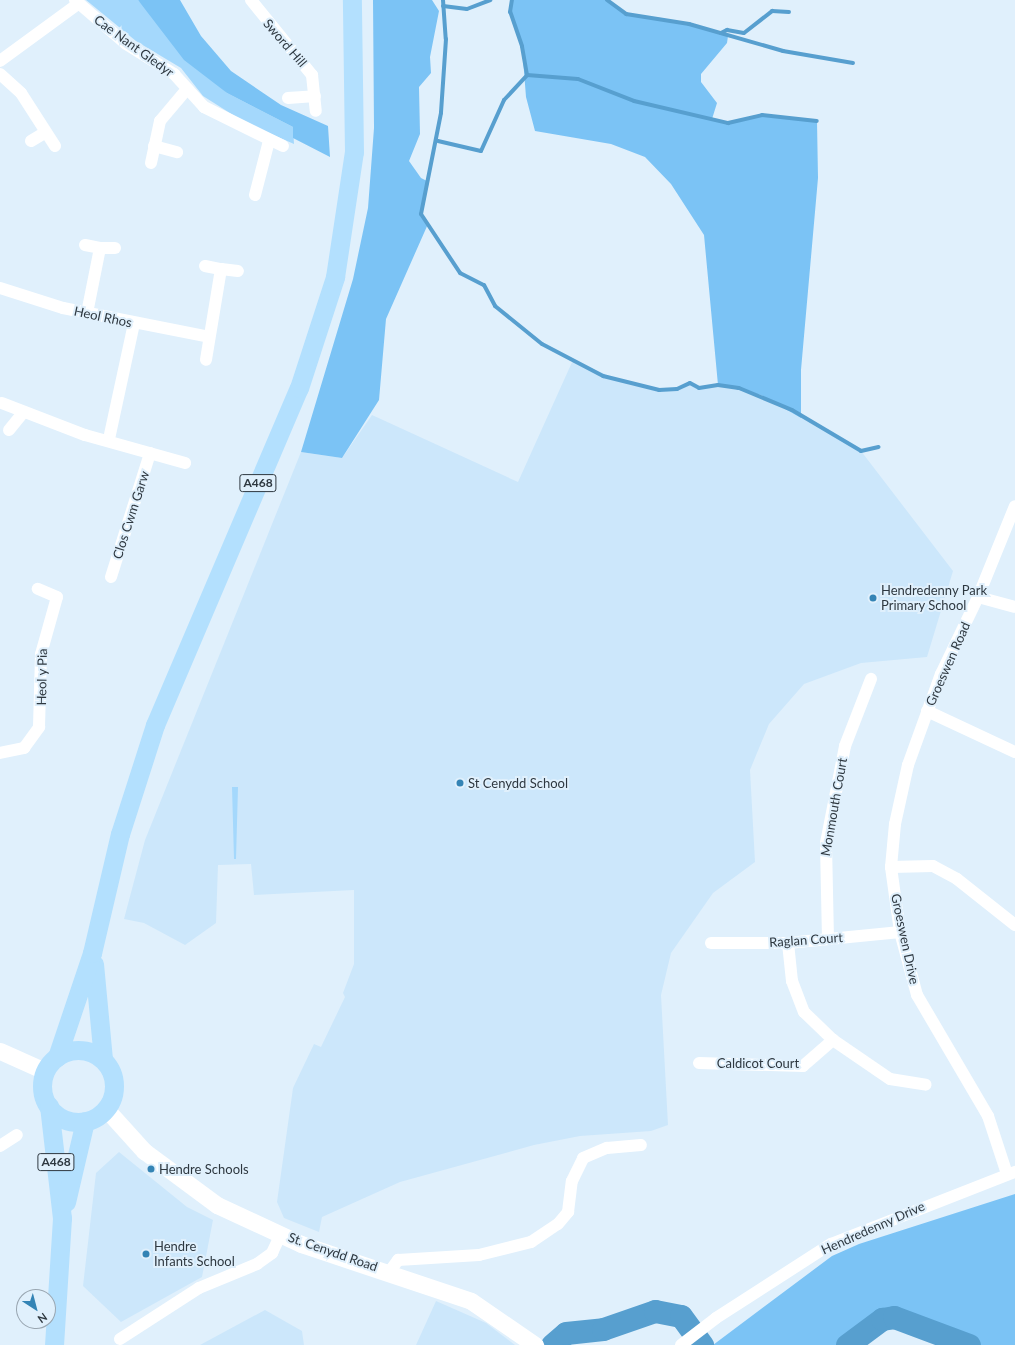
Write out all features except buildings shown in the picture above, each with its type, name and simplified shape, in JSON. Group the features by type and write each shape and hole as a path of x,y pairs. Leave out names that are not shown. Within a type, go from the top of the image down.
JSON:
{"main road":[{"name":"A468","path":"57,1057 92,953 120,834 155,725 299,388 335,277 354,152 352,0"},
{"name":"A468","path":"92,953 103,1059"},
{"path":"85,1050 103,1059 114,1078 114,1089 106,1109 85,1121 64,1119 49,1106 42,1083 45,1071 57,1057 85,1050"},
{"path":"0,1051 45,1071"},
{"name":"A468","path":"49,1106 62,1218"},
{"name":"St. Cenydd Road","path":"106,1109 144,1151 217,1205 281,1234 390,1271 471,1301 521,1333 535,1345"},
{"name":"A468","path":"54,1345 62,1218 85,1121"}],"street":[{"name":"Sword Hill","path":"251,0 305,64 312,75 316,111"},
{"name":"Cae Nant Gledyr","path":"0,60 76,2 139,54 165,66 204,107 269,141 283,146"},
{"path":"0,74 21,93 55,146"},
{"path":"151,163 160,121 187,90"},
{"path":"288,98 315,96"},
{"path":"31,141 46,132"},
{"path":"255,195 269,141"},
{"path":"154,146 176,152"},
{"path":"85,245 100,248 115,248"},
{"path":"87,313 100,248"},
{"path":"204,266 238,271"},
{"path":"206,360 221,269"},
{"name":"Heol Rhos","path":"0,288 87,313 209,337"},
{"path":"109,439 134,323"},
{"name":"Clos Cwm Garw","path":"2,403 22,414 185,463"},
{"path":"10,430 22,414"},
{"name":"Clos Cwm Garw","path":"111,577 150,453"},
{"name":"Groeswen Road","path":"927,712 978,597 1015,506"},
{"name":"Heol y Pia","path":"0,753 24,748 39,728 41,654 57,597 38,589"},
{"path":"978,597 1015,607"},
{"name":"Monmouth Court","path":"828,939 824,880 828,829 845,746 871,679"},
{"path":"927,712 1015,752"},
{"name":"Groeswen Drive","path":"927,712 908,765 895,824 891,867 900,932 917,995 988,1116 1011,1173"},
{"path":"891,867 933,866 957,879 1015,925"},
{"name":"Raglan Court","path":"711,943 788,943 900,932"},
{"path":"788,943 792,981 804,1012 833,1040 890,1079 926,1085"},
{"name":"Caldicot Court","path":"699,1063 803,1066 833,1040"},
{"path":"0,1146 17,1135"},
{"path":"390,1271 398,1260 479,1255 531,1242 558,1224 568,1212 573,1177 582,1158 607,1148 641,1145"},
{"name":"Hendredenny Drive","path":"681,1345 716,1318 831,1244 1011,1173"},
{"path":"120,1339 199,1288 257,1264 272,1253 281,1234"}],"shaded area":[{"path":"86,0 138,0 227,93 293,127 294,144 244,122 203,96 181,68 136,41"},
{"path":"138,0 180,0 201,36 231,71 281,105 328,126 330,157 293,138 293,127 227,93 184,60"},
{"path":"373,0 432,0 439,11 430,57 431,73 419,87 420,134 409,161 421,178 429,182 421,214 428,224 386,319 379,400 342,458 301,452 353,279 368,208 374,128"},
{"path":"512,0 607,0 626,14 661,18 721,33 728,36 727,43 701,74 701,82 717,103 712,119 728,123 762,115 817,121 818,178 801,370 801,418 761,395 718,385 704,235 671,184 645,157 611,144 535,131 526,97 522,46 510,12"},
{"name":"St Cenydd School","path":"573,360 630,385 669,390 690,383 699,388 718,385 739,388 792,410 861,451 953,571 927,657 861,663 804,684 769,724 750,770 755,862 713,893 671,953 661,995 668,1125 651,1131 580,1136 534,1145 400,1182 322,1217 319,1232 284,1218 277,1202 293,1088 314,1044 321,1047 345,997 343,993 354,964 354,890 254,895 251,864 218,865 216,923 185,945 144,923 124,919 145,840 301,452 342,458 372,415 518,482"},
{"path":"232,787 238,787 236,859 234,859"},
{"name":"Hendre Infants School","path":"119,1152 187,1207 213,1220 202,1277 121,1322 83,1286 96,1173"},
{"path":"1015,1194 1015,1345 969,1345 894,1317 882,1319 847,1345 713,1345 832,1256 859,1244"},
{"path":"436,1301 486,1323 515,1345 416,1345"},
{"path":"265,1310 302,1331 304,1345 200,1345"}],"waterway":[{"path":"443,0 446,39 441,113 421,214 460,273 484,285 495,306 542,344 603,376 659,390 677,389 690,383 699,388 718,385 739,388 792,410 861,451 879,447"},
{"path":"443,6 467,9 490,0"},
{"path":"438,141 481,151 504,100 527,75 522,46 510,12 512,0"},
{"path":"607,0 626,14 689,24 783,51 853,63"},
{"path":"721,33 727,30 744,33 772,11 789,12"},
{"path":"527,75 578,79 634,101 728,123 762,115 817,121"},
{"path":"552,1345 566,1333 603,1329 655,1311 681,1316 702,1345"},
{"path":"847,1345 882,1319 894,1317 969,1345"}],"place":[{"name":"Hendredenny Park Primary School","path":"873,598"},
{"name":"St Cenydd School","path":"460,783"},
{"name":"Hendre Schools","path":"151,1169"},
{"name":"Hendre Infants School","path":"146,1254"}]}
